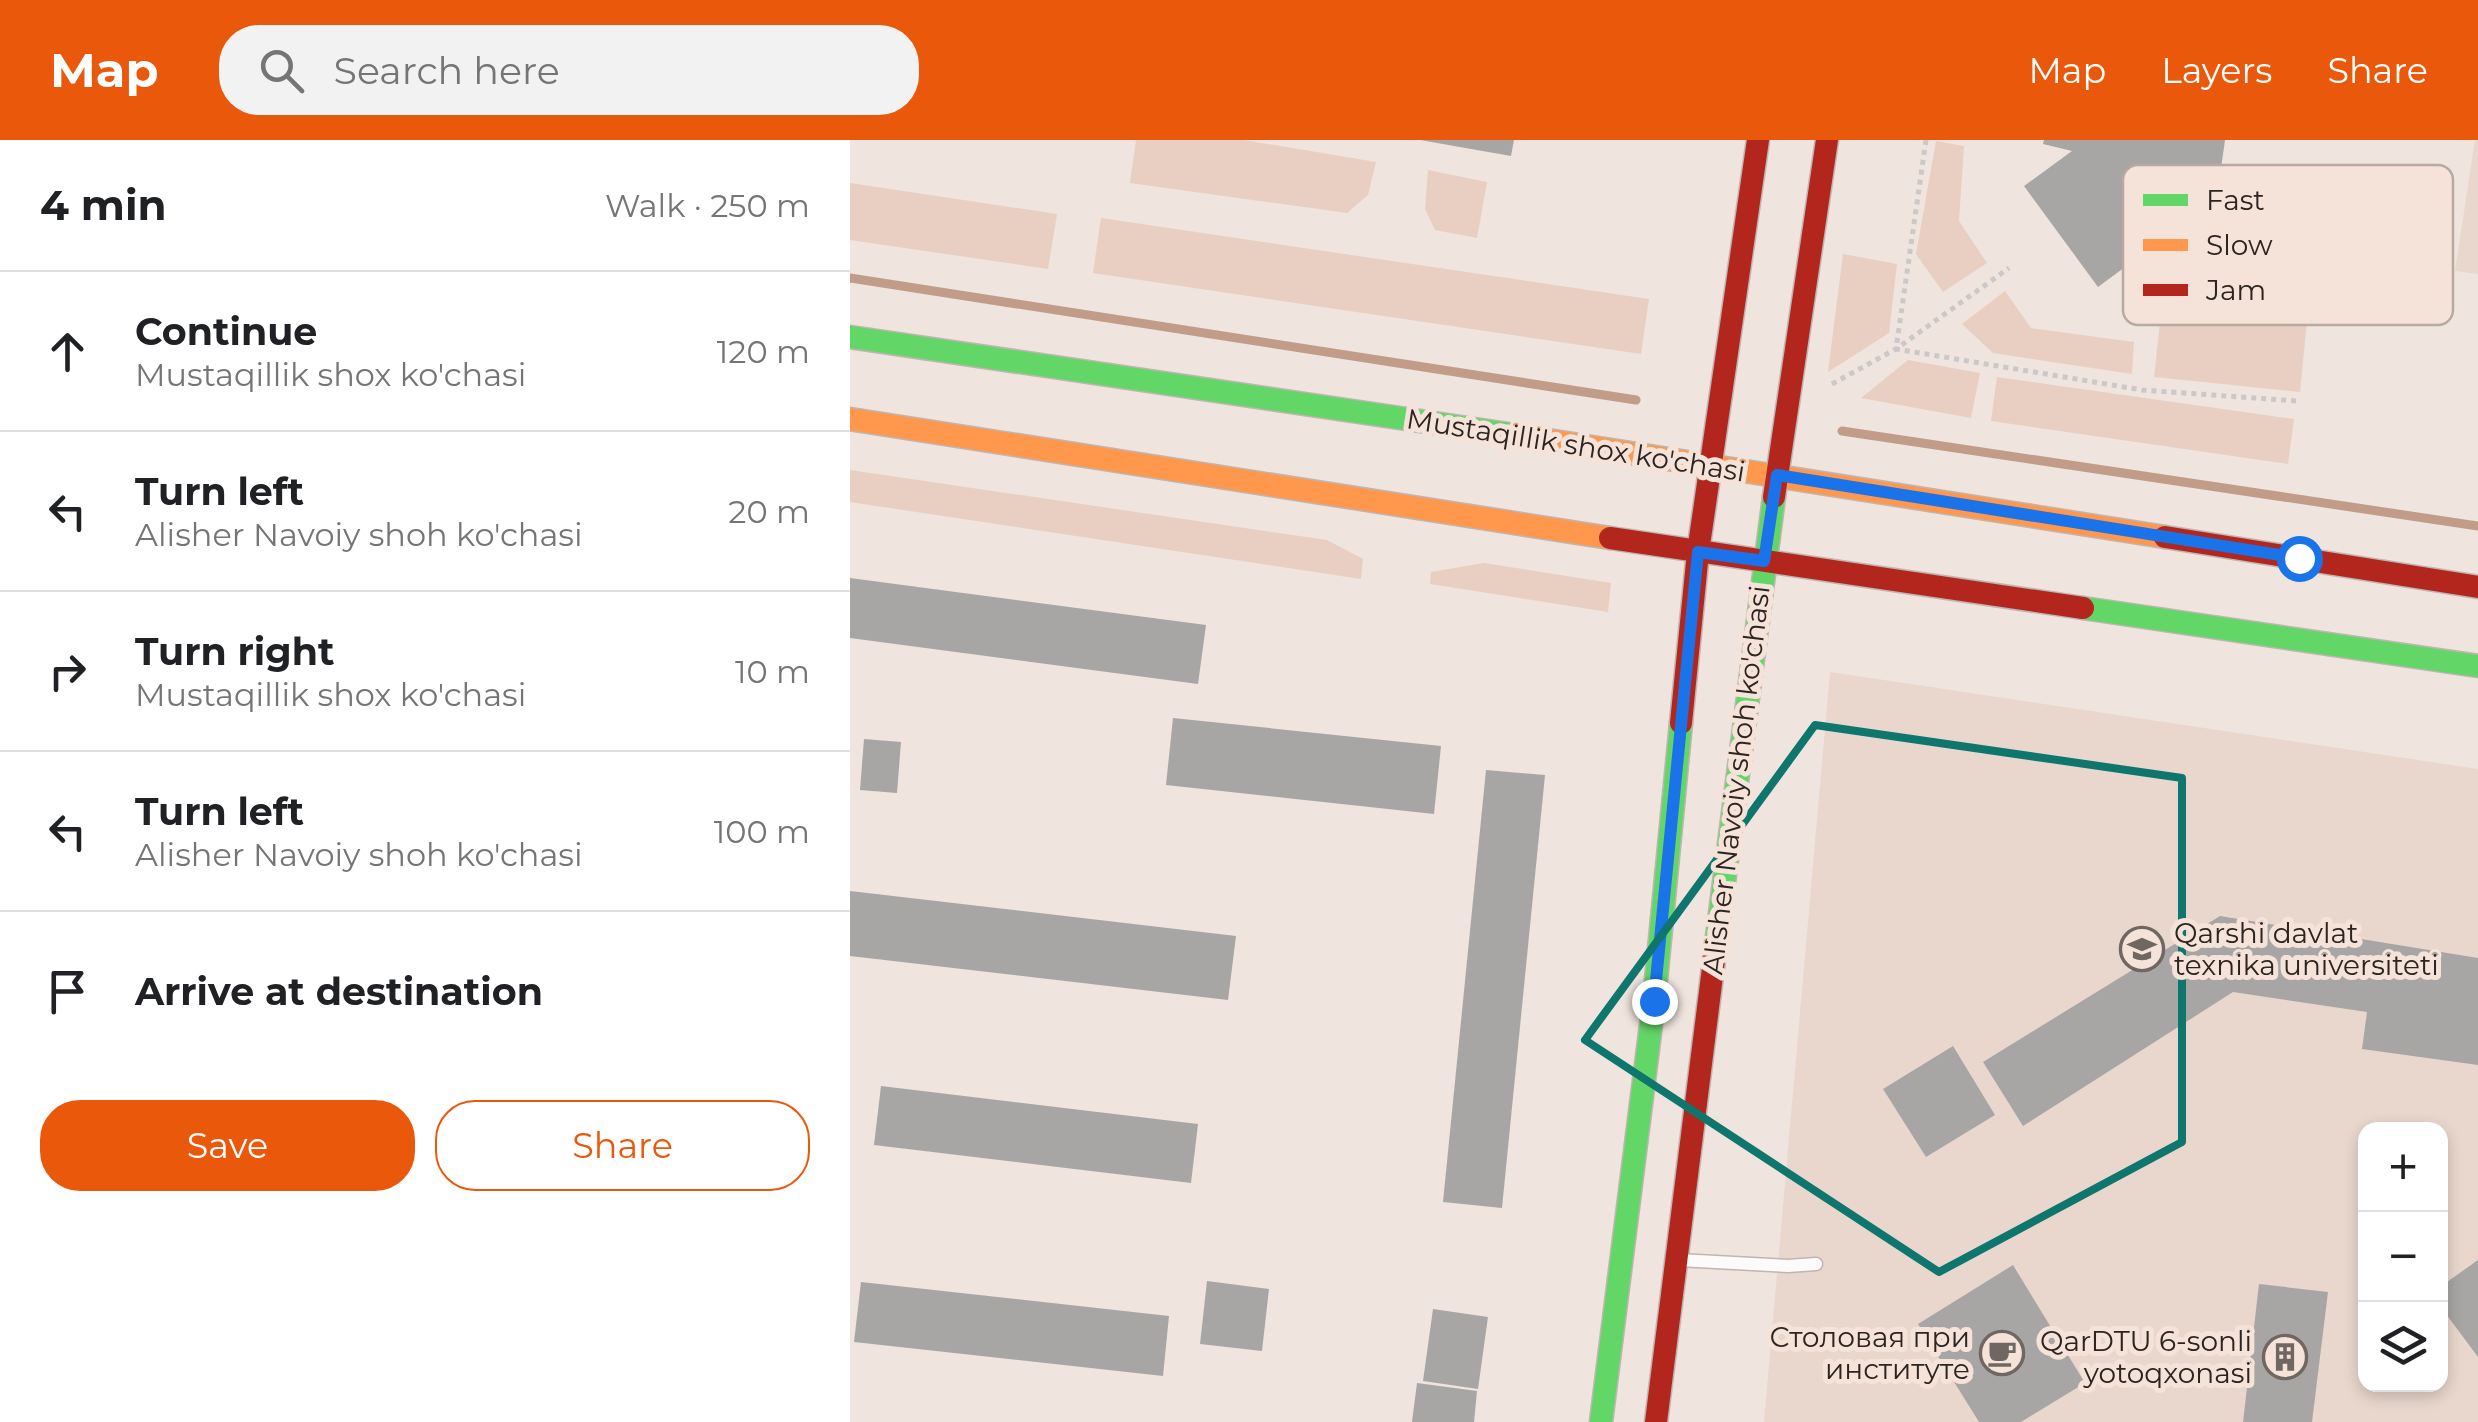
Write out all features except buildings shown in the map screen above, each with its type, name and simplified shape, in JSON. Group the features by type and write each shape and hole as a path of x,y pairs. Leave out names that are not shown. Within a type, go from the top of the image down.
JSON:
{"main road":[{"name":"Alisher Navoiy shoh ko'chasi","path":"1601,1422 1654,1001 1698,552 1758,140"},
{"name":"Alisher Navoiy shoh ko'chasi","path":"1656,1422 1764,561 1827,140"},
{"name":"Mustaqillik shox ko'chasi","path":"850,337 1712,464 2478,586"},
{"path":"850,420 1698,552 2478,666"}],"lane":[{"path":"1677,1260 1816,1264"}],"path":[{"path":"1896,349 1926,140"},
{"path":"1832,384 1896,349 2008,268"},
{"path":"1896,349 2142,390 2296,401"}],"highlighted area":[{"path":"1815,725 2182,778 2182,1142 1939,1272 1585,1040"}],"shaded area":[{"path":"1136,140 1244,140 1376,162 1368,195 1347,213 1130,183"},
{"path":"2478,140 2478,274 2455,271"},
{"path":"1936,141 1964,146 1959,221 1987,263 1943,292 1916,254"},
{"path":"1428,170 1487,182 1477,238 1435,230 1425,209"},
{"path":"850,183 1057,214 1048,269 850,240"},
{"path":"1101,218 1649,299 1641,354 1093,273"},
{"path":"1843,254 1897,264 1889,333 1828,372"},
{"path":"2005,291 2031,328 2134,342 2132,374 1993,353 1962,324"},
{"path":"2160,325 2307,325 2300,392 2154,377"},
{"path":"1908,360 1980,373 1971,418 1861,398"},
{"path":"1997,377 2294,419 2288,464 1991,421"},
{"path":"850,470 1327,540 1363,559 1361,579 850,502"},
{"path":"1484,563 1611,583 1608,612 1430,584 1431,572"},
{"name":"Qarshi davlat texnika universiteti","path":"1830,672 2478,769 2478,1422 1764,1422"}],"waterway":[{"path":"850,278 1636,400"},
{"path":"1842,431 2478,526"}],"traffic: fast":[{"path":"850,337 1515,435"},
{"path":"1716,944 1774,497"},
{"path":"2083,608 2478,666"},
{"path":"1601,1422 1654,1001 1681,723"}],"traffic: slow":[{"path":"850,419 1610,538"},
{"path":"1515,435 2165,537"}],"traffic: jam":[{"path":"1681,723 1698,552 1758,140"},
{"path":"1774,497 1827,140"},
{"path":"2165,537 2478,587"},
{"path":"1610,538 2083,608"},
{"path":"1656,1422 1716,944"}],"place":[{"name":"Qarshi davlat texnika universiteti","path":"2142,949"},
{"name":"Столовая при институте","path":"2002,1353"},
{"name":"QarDTU 6-sonli yotoqxonasi","path":"2285,1357"}],"route":[{"path":"1654,1001 1698,552 1764,561 1777,475 2299,558"}]}
